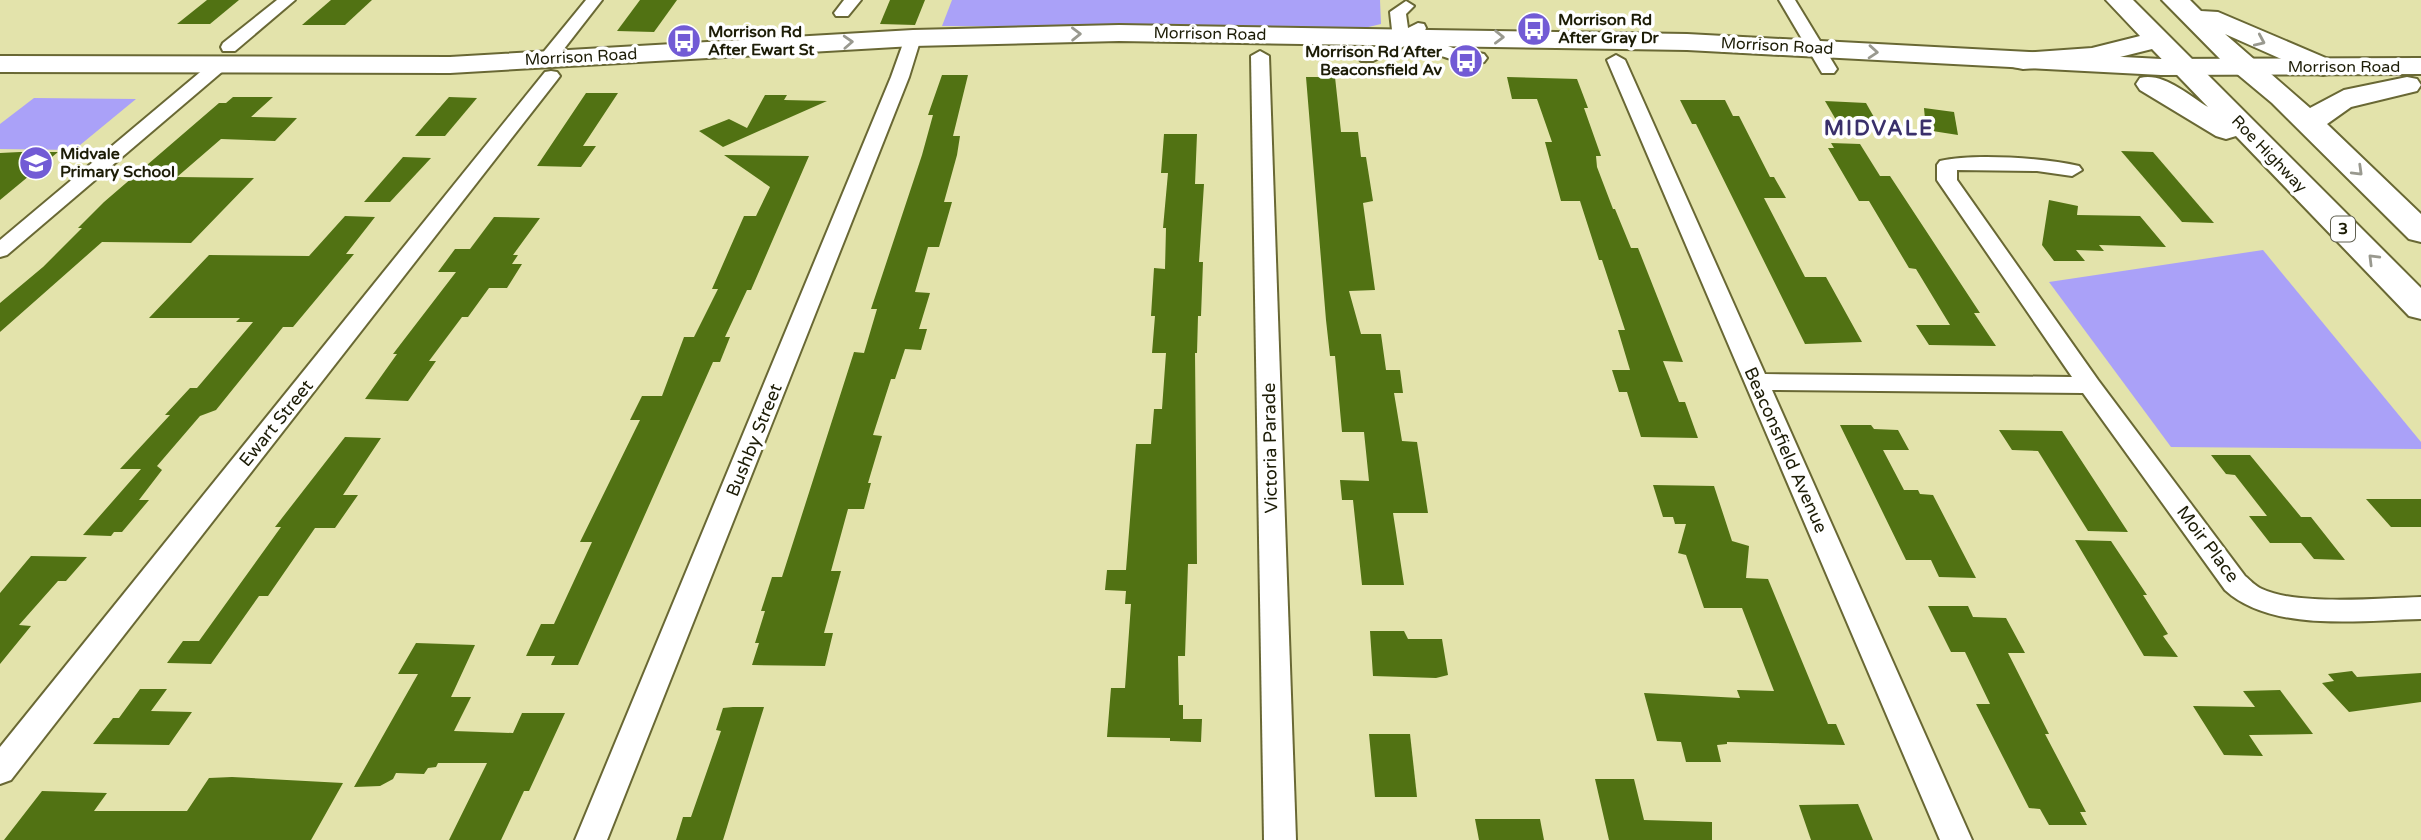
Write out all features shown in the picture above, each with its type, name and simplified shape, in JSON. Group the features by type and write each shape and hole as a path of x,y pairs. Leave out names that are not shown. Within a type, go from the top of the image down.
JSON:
{"main road":[{"name":"Roe Highway","path":"2119,0 2421,308"},
{"path":"2176,0 2421,232"},
{"path":"2176,0 2254,39 2323,67"},
{"name":"Morrison Road","path":"0,64 215,65 365,82 549,67 1119,33 1611,39 1823,59 1987,79 2150,84 2245,67 2323,67 2416,78"},
{"path":"2022,61 2092,56 2158,38"},
{"name":"Morrison Road","path":"910,47 1012,53 1616,60 2022,61 2267,85 2416,78"},
{"name":"Morrison Road","path":"0,80 215,65"},
{"path":"2311,125 2318,113 2334,103 2416,78"},
{"path":"2150,84 2265,151"}],"street":[{"path":"0,251 287,0"},
{"name":"Ewart Street","path":"0,770 549,67 594,0"},
{"path":"842,13 853,0"},
{"path":"1787,0 1823,59"},
{"path":"1405,3 1398,12 1401,30 1423,45 1446,53 1478,58"},
{"path":"1367,57 1410,36"},
{"name":"Bushby Street","path":"591,840 910,47"},
{"name":"Victoria Parade","path":"1260,56 1280,840"},
{"name":"Beaconsfield Avenue","path":"1616,60 1956,840"},
{"name":"Moir Place","path":"2072,170 2037,165 1958,164 1947,165 1945,170 1947,180 2090,385 2235,583 2250,597 2269,603 2306,607 2421,608"},
{"path":"1756,382 2090,385"}],"shaded area":[{"path":"952,0 1380,0 1381,24 1360,29 942,26"},
{"path":"34,98 136,99 74,150 0,149 0,124"},
{"path":"2263,250 2421,442 2421,449 2171,447 2049,282"}],"building":[{"path":"207,0 239,0 210,24 177,24"},
{"path":"331,0 372,0 345,25 302,25"},
{"path":"640,0 677,0 654,32 617,31"},
{"path":"890,0 925,0 915,25 880,24"},
{"path":"942,75 968,75 953,136 960,136 957,155 944,202 952,202 939,247 928,247 915,292 930,293 919,329 927,329 921,350 905,349 895,379 891,379 873,435 882,436 868,483 871,483 864,509 848,509 831,571 841,571 824,633 833,633 825,666 752,665 759,643 755,643 765,611 761,611 772,577 782,577 854,352 864,353 877,309 871,309 922,155 933,115 928,115"},
{"path":"1306,77 1335,77 1341,132 1358,132 1361,157 1366,157 1373,201 1363,203 1375,290 1349,291 1361,334 1381,334 1386,370 1400,370 1403,393 1394,393 1402,441 1417,442 1428,513 1393,513 1404,585 1362,585 1353,500 1342,500 1340,480 1369,481 1364,432 1342,432 1335,356 1330,356"},
{"path":"1507,77 1577,79 1601,156 1596,156 1597,167 1631,248 1638,248 1683,362 1663,361 1679,402 1685,402 1698,438 1641,437 1627,392 1619,392 1612,370 1630,370 1618,330 1625,330 1602,260 1599,260 1580,201 1561,201 1545,142 1552,142 1537,99 1512,99"},
{"path":"586,93 618,93 583,146 596,146 581,167 537,166"},
{"path":"765,95 787,95 784,100 827,101 723,147 699,131 729,119 747,128"},
{"path":"233,97 273,97 251,117 297,118 275,141 221,139 177,177 254,178 191,243 102,242 0,332 0,303 43,267 104,202 219,103 226,103"},
{"path":"449,97 477,98 445,136 415,136"},
{"path":"1680,100 1725,100 1733,116 1739,116 1770,177 1774,177 1786,198 1764,198 1805,277 1826,277 1862,342 1805,344 1696,124 1692,124"},
{"path":"1825,101 1866,103 1879,126 1839,125"},
{"path":"1924,108 1954,112 1958,135 1926,130"},
{"path":"1164,134 1197,134 1195,184 1204,184 1199,262 1203,262 1201,316 1198,316 1195,353 1197,564 1188,564 1185,656 1178,656 1179,705 1183,705 1183,719 1202,719 1201,742 1170,741 1170,738 1107,737 1111,688 1125,688 1131,604 1125,604 1126,591 1105,590 1107,570 1126,570 1136,444 1151,444 1154,409 1162,409 1166,353 1152,353 1155,316 1151,316 1154,268 1165,269 1166,228 1163,228 1168,173 1161,173"},
{"path":"1831,143 1860,144 1880,176 1890,176 1980,313 1974,313 1996,346 1929,345 1916,325 1950,325 1916,269 1909,268 1869,201 1859,201 1828,148 1834,148"},
{"path":"2121,151 2153,152 2214,223 2182,222"},
{"path":"58,152 0,200 0,153"},
{"path":"724,155 809,156 751,290 747,290 725,337 730,337 720,362 713,362 578,665 551,665 555,656 526,656 541,624 554,624 592,542 580,542 640,420 630,420 642,396 662,396 684,337 694,337 718,289 712,289 744,216 756,216 770,187"},
{"path":"403,157 431,158 390,202 364,202"},
{"path":"2049,200 2078,206 2077,215 2140,216 2166,247 2099,245 2104,251 2076,250 2085,261 2054,261 2042,245"},
{"path":"345,216 375,217 346,254 354,254 293,327 283,327 216,410 200,416 157,466 162,470 139,500 149,500 122,532 114,532 111,536 83,535 141,469 120,469 170,415 165,415 190,388 197,388 253,322 236,322 240,318 149,318 209,255 309,256"},
{"path":"494,217 540,218 513,255 518,255 512,264 522,264 507,288 489,288 468,317 462,317 429,361 436,361 408,401 365,399 397,354 393,354 456,272 438,272 455,249 470,249"},
{"path":"1840,425 1871,425 1874,429 1898,430 1909,450 1883,450 1904,490 1918,490 1920,494 1933,495 1976,578 1939,577 1931,560 1906,560"},
{"path":"1999,430 2062,431 2128,532 2088,531 2038,451 2012,450"},
{"path":"345,437 381,438 343,495 358,495 335,528 315,528 268,596 259,596 211,664 167,663 183,641 199,641 281,527 275,527"},
{"path":"2211,455 2250,455 2301,517 2311,517 2345,560 2314,559 2301,543 2270,543 2249,516 2267,516 2235,475 2226,474"},
{"path":"1653,485 1714,486 1732,541 1749,546 1746,578 1768,579 1828,724 1836,724 1845,745 1727,742 1717,745 1721,762 1686,762 1681,742 1657,741 1644,693 1740,698 1737,690 1774,691 1742,608 1704,608 1686,555 1678,553 1686,524 1675,524 1673,517 1663,517"},
{"path":"2366,499 2421,499 2421,527 2391,527"},
{"path":"2075,540 2111,541 2147,595 2143,595 2168,634 2163,636 2178,657 2144,656"},
{"path":"31,556 87,557 66,581 58,581 19,625 31,626 0,664 0,593"},
{"path":"1928,606 1968,606 1973,617 2006,618 2025,653 2008,653 2049,734 2045,734 2086,812 2080,812 2087,825 2049,825 2040,809 2029,808 1976,704 1990,704 1965,652 1951,652"},
{"path":"1370,631 1404,631 1408,639 1442,639 1448,675 1436,678 1373,676"},
{"path":"416,643 475,645 451,697 471,697 454,731 513,733 522,713 565,713 529,791 524,791 501,840 449,840 487,763 438,763 436,767 428,768 424,774 396,773 393,779 380,786 354,787 418,674 398,674"},
{"path":"2352,671 2357,677 2421,673 2421,702 2349,712 2322,683 2334,681 2328,674"},
{"path":"140,689 167,689 151,711 192,712 169,745 93,744 113,718 119,718"},
{"path":"2280,690 2313,734 2249,735 2263,756 2224,755 2193,706 2255,707 2243,691"},
{"path":"764,707 723,840 676,840 683,817 691,817 721,731 716,730 723,708"},
{"path":"1369,734 1410,734 1417,797 1375,797"},
{"path":"209,778 343,783 311,840 4,840 42,791 107,793 94,811 187,811"},
{"path":"1595,779 1634,779 1644,820 1712,822 1712,840 1609,840"},
{"path":"1858,804 1873,840 1811,840 1799,805"},
{"path":"1475,819 1540,819 1544,840 1479,840"}],"place":[{"name":"Morrison Rd After Gray Dr","path":"1534,29"},
{"name":"Morrison Rd After Ewart St","path":"684,41"},
{"name":"Morrison Rd After Beaconsfield Av","path":"1466,61"},
{"name":"Midvale Primary School","path":"36,163"}],"district":[{"name":"MIDVALE","path":"1879,128"}]}
